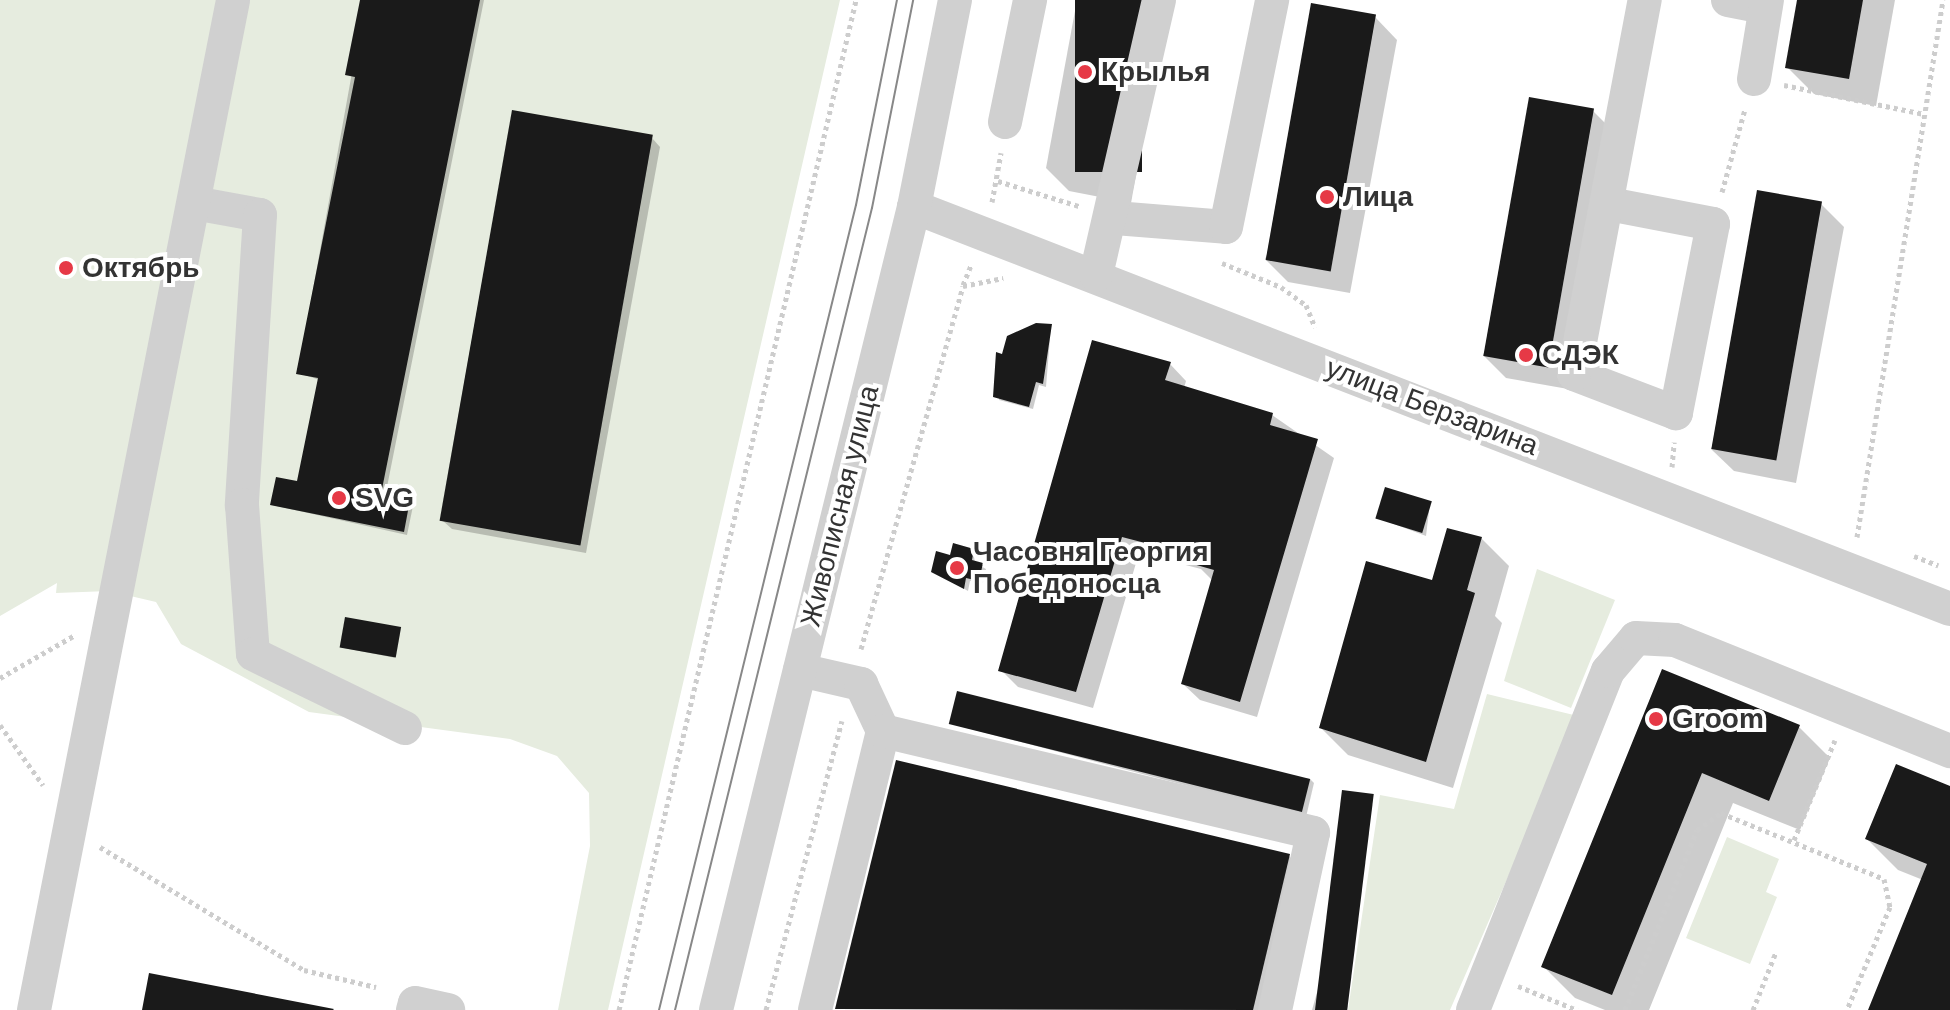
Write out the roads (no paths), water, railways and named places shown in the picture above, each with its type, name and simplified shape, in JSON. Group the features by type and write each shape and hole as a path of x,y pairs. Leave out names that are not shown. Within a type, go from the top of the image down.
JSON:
{"street":[{"path":"34,1010 233,0"},
{"name":"Живописная улица","path":"716,1010 914,207 955,0"},
{"path":"1005,122 1030,0"},
{"path":"1096,275 1115,218 1159,0"},
{"path":"1115,218 1226,227 1272,0"},
{"path":"1609,204 1713,224 1676,413 1574,374 1609,204 1645,0"},
{"path":"1728,0 1766,3 1754,79"},
{"path":"194,203 260,215 242,505 253,654 405,728"},
{"name":"улица Берзарина","path":"914,207 985,229 1950,609"},
{"path":"1473,1010 1608,671 1636,638 1675,640 1950,751"},
{"path":"800,670 861,684 883,731 815,1010"},
{"path":"883,731 1313,833 1275,1010"},
{"path":"413,1010 415,1003 448,1010"}],"tram line":[{"path":"659,1010 856,205 897,0"},
{"path":"675,1010 872,208 913,0"}],"place":[{"name":"Крылья","path":"1085,72"},
{"name":"Лица","path":"1327,197"},
{"name":"Октябрь","path":"66,268"},
{"name":"СДЭК","path":"1526,355"},
{"name":"SVG","path":"339,498"},
{"name":"Часовня Георгия Победоносца","path":"957,568"},
{"name":"Groom","path":"1656,719"}]}
